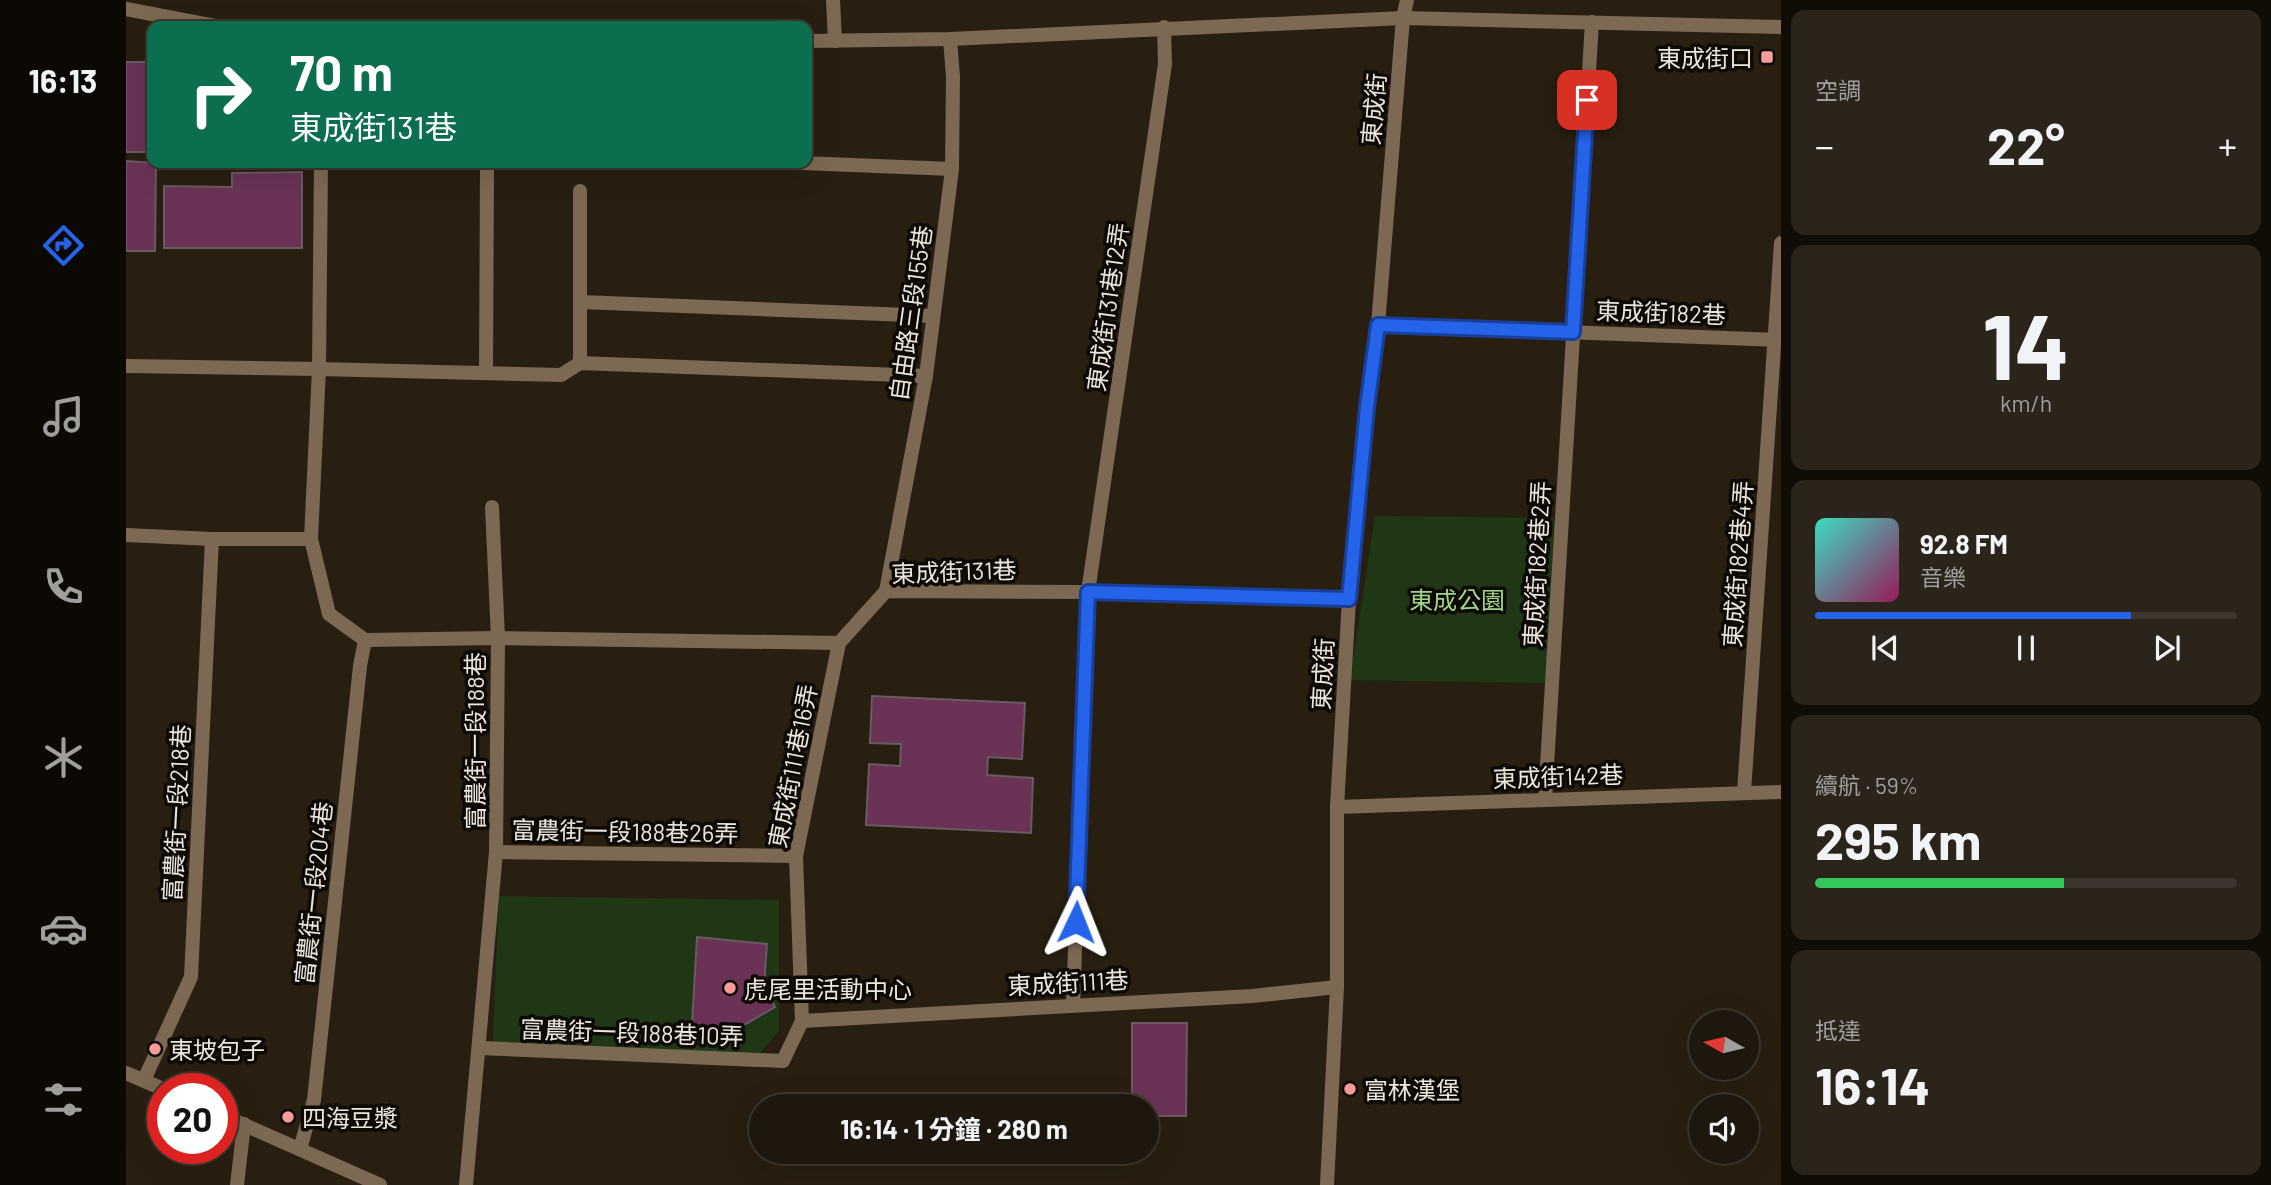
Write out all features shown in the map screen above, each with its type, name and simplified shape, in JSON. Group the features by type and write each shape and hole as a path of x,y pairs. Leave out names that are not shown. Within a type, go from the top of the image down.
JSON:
{"street":[{"path":"832,0 835,41"},
{"name":"東成街","path":"1327,1185 1337,987 1337,807 1349,599 1367,407 1378,325 1403,18 1407,0"},
{"path":"126,9 189,21"},
{"path":"812,41 950,39 1403,18 1781,27"},
{"name":"東成街182巷2弄","path":"1545,799 1592,22"},
{"name":"東成街131巷12弄","path":"1073,1004 1088,592 1166,64 1164,27"},
{"name":"自由路三段155巷","path":"886,591 926,376 951,169 953,77 950,39"},
{"path":"812,163 951,169"},
{"path":"321,168 319,369 311,539 329,614 365,640"},
{"path":"486,373 487,168"},
{"path":"580,191 580,363"},
{"name":"東成街182巷4弄","path":"1744,792 1778,339 1781,243"},
{"path":"581,302 933,316"},
{"name":"東成街182巷","path":"1378,325 1778,339"},
{"path":"126,366 561,375 580,363 926,376"},
{"path":"492,507 498,638 839,643"},
{"path":"126,535 212,539 311,539"},
{"name":"富農街一段218巷","path":"144,1080 191,977 212,539"},
{"name":"東成街131巷","path":"839,643 886,591 1088,592 1349,599"},
{"name":"富農街一段188巷","path":"365,640 498,638 496,852 466,1185"},
{"name":"富農街一段204巷","path":"300,1149 314,1100 360,666 365,640"},
{"name":"東成街111巷16弄","path":"783,1061 803,1021 796,856 839,643"},
{"name":"東成街142巷","path":"1337,807 1781,792"},
{"name":"富農街一段188巷26弄","path":"496,852 796,856"},
{"name":"東成街111巷","path":"803,1021 1252,996 1337,987"},
{"name":"富農街一段188巷10弄","path":"480,1048 783,1061"},
{"path":"126,1073 147,1081"},
{"path":"238,1122 373,1183"},
{"path":"237,1185 244,1124"}],"green space":[{"name":"東成公園","path":"1375,516 1554,518 1548,683 1350,680"},
{"path":"499,896 779,900 779,1031 752,1062 492,1056"}],"building":[{"path":"126,62 147,62 147,152 126,152"},
{"path":"126,161 147,162 147,168 156,168 155,251 126,251"},
{"path":"302,172 302,248 164,248 164,186 232,187 232,173"},
{"path":"872,696 1025,703 1022,759 988,757 987,775 1033,778 1031,833 866,825 869,764 900,766 901,744 870,743"},
{"name":"虎尾里活動中心","path":"697,937 767,944 764,985 775,1007 732,1032 732,1044 691,1041"},
{"path":"1132,1023 1187,1023 1186,1116 1159,1116 1159,1094 1132,1094"}],"place":[{"name":"東成街口","path":"1767,57"},
{"name":"虎尾里活動中心","path":"730,988"},
{"name":"東坡包子","path":"155,1049"},
{"name":"富林漢堡","path":"1350,1089"},
{"name":"四海豆漿","path":"288,1117"}],"route":[{"path":"1076,922 1088,592 1349,599 1367,407 1378,325 1573,332 1587,100"}]}
